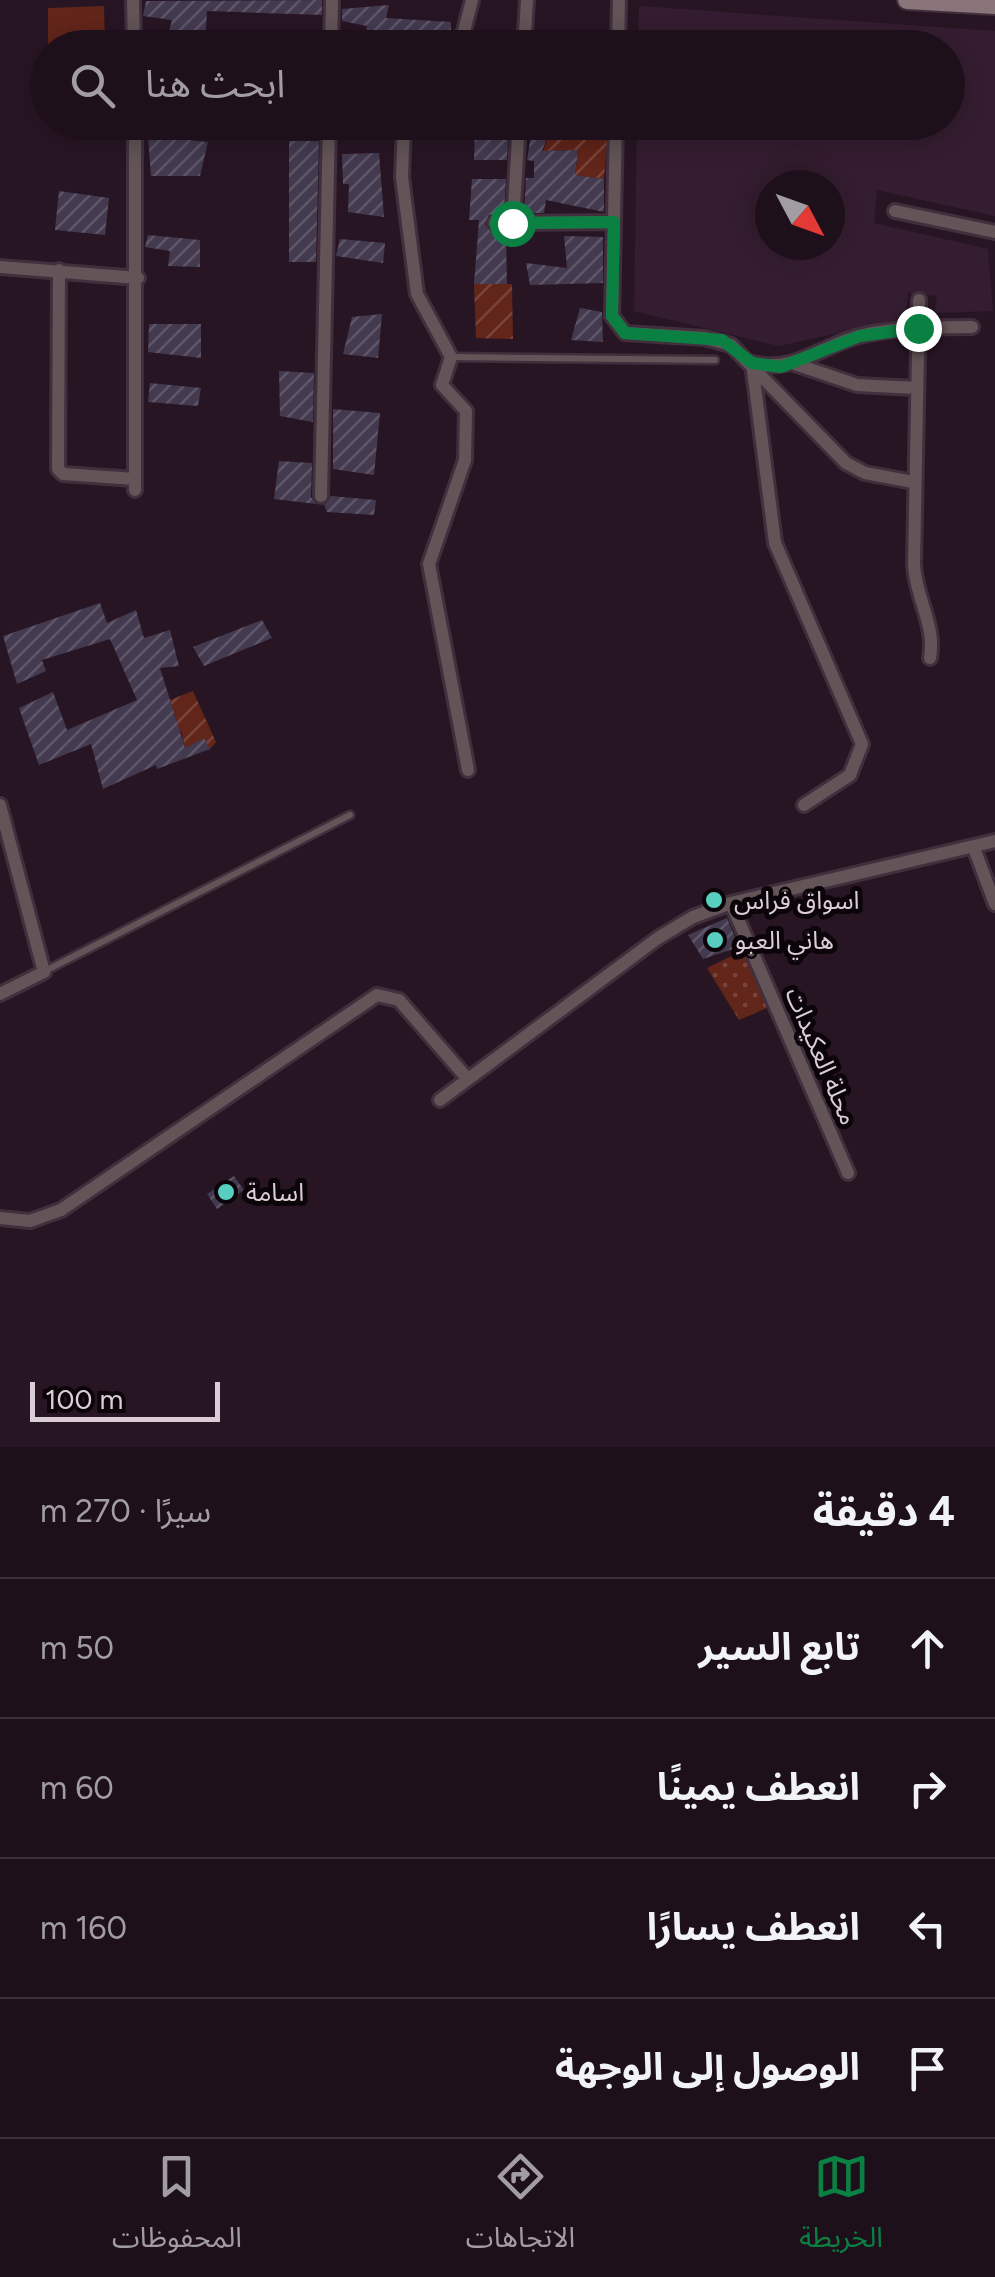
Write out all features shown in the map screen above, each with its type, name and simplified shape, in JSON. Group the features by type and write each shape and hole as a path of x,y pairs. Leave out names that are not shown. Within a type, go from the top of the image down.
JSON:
{"main road":[{"path":"907,0 995,4"}],"street":[{"path":"133,0 134,30"},
{"path":"331,30 332,0"},
{"path":"464,30 472,0"},
{"path":"525,30 526,0"},
{"path":"618,30 619,0"},
{"path":"59,270 58,469 63,474 135,484 135,140"},
{"path":"321,496 329,140"},
{"path":"403,140 402,177 417,294 452,357 442,385 466,411 468,441 432,547 430,572 468,770"},
{"path":"512,223 518,140"},
{"path":"616,140 612,316 616,326 625,333 722,340 752,363 846,462 865,474 913,482"},
{"path":"895,210 995,232"},
{"path":"494,223 614,222"},
{"path":"0,267 138,278"},
{"path":"920,300 913,482 914,576 931,631 930,658"},
{"path":"752,363 766,367 795,364 860,336 918,328 972,327"},
{"path":"752,363 775,542 862,744 850,775 804,804"},
{"path":"795,364 857,386 916,388"},
{"path":"0,805 44,972 0,994"},
{"path":"440,1100 466,1077 674,927 731,903 995,840"},
{"path":"974,848 995,904"},
{"name":"محلة العكيدات","path":"731,903 848,1173"},
{"path":"0,1218 30,1221 61,1210 378,995 399,1000 466,1077"}],"lane":[{"path":"452,357 715,360"},
{"path":"44,972 350,816"}],"shaded area":[{"path":"104,6 105,30 48,30 48,8"},
{"path":"639,6 995,31 995,216 877,190 874,223 988,249 993,311 934,313 937,296 908,293 906,318 779,346 634,311 637,140 965,140 965,30 638,30"},
{"path":"547,140 607,140 604,179 575,175 578,150 543,151"},
{"path":"474,284 512,284 513,339 476,338"},
{"path":"193,691 216,742 210,749 203,739 185,748 181,731 154,743 177,722 170,700"},
{"path":"744,950 769,1007 739,1020 707,968"}],"building":[{"path":"322,0 322,15 207,11 206,30 169,30 172,20 143,16 146,1"},
{"path":"389,5 386,18 451,22 451,30 366,30 367,26 342,21 342,9"},
{"path":"148,140 208,142 200,176 151,176"},
{"path":"475,140 508,140 507,160 474,160"},
{"path":"530,140 546,140 542,151 578,150 575,175 604,179 604,212 546,200 544,213 524,213 526,178 534,178 534,161 527,160"},
{"path":"289,141 319,141 316,262 289,262"},
{"path":"379,153 384,217 348,212 349,184 343,184 342,154"},
{"path":"472,179 506,179 504,213 489,215 485,224 491,232 506,233 507,284 474,284 479,220 469,220"},
{"path":"59,191 109,198 105,235 55,230"},
{"path":"148,235 200,240 200,267 168,266 170,251 145,247"},
{"path":"564,236 603,237 603,283 530,285 526,263 567,268"},
{"path":"340,239 385,243 383,263 336,256"},
{"path":"580,308 602,312 603,342 571,340"},
{"path":"382,314 378,358 343,354 352,317"},
{"path":"149,324 201,324 201,358 148,352"},
{"path":"279,371 314,373 313,422 280,416"},
{"path":"150,383 201,388 198,406 148,402"},
{"path":"333,409 380,413 374,475 333,469"},
{"path":"279,461 312,463 311,497 316,504 274,499"},
{"path":"331,496 376,500 374,515 327,512 324,505"},
{"path":"100,603 107,623 136,610 144,638 170,630 179,666 160,668 185,748 204,738 210,749 157,769 156,765 103,789 91,744 39,765 19,708 53,692 67,730 137,700 110,639 42,660 46,671 17,684 3,636"},
{"path":"262,620 272,638 204,666 193,647"},
{"name":"هاني العبو","path":"727,918 739,947 703,959 688,935"},
{"name":"اسامة","path":"234,1176 244,1190 217,1209 207,1194"}],"place":[{"name":"اسواق فراس","path":"714,900"},
{"name":"هاني العبو","path":"715,940"},
{"name":"اسامة","path":"226,1192"}],"route":[{"path":"512,223 614,222 612,316 625,333 722,340 752,363 781,367 860,336 918,328"}]}
